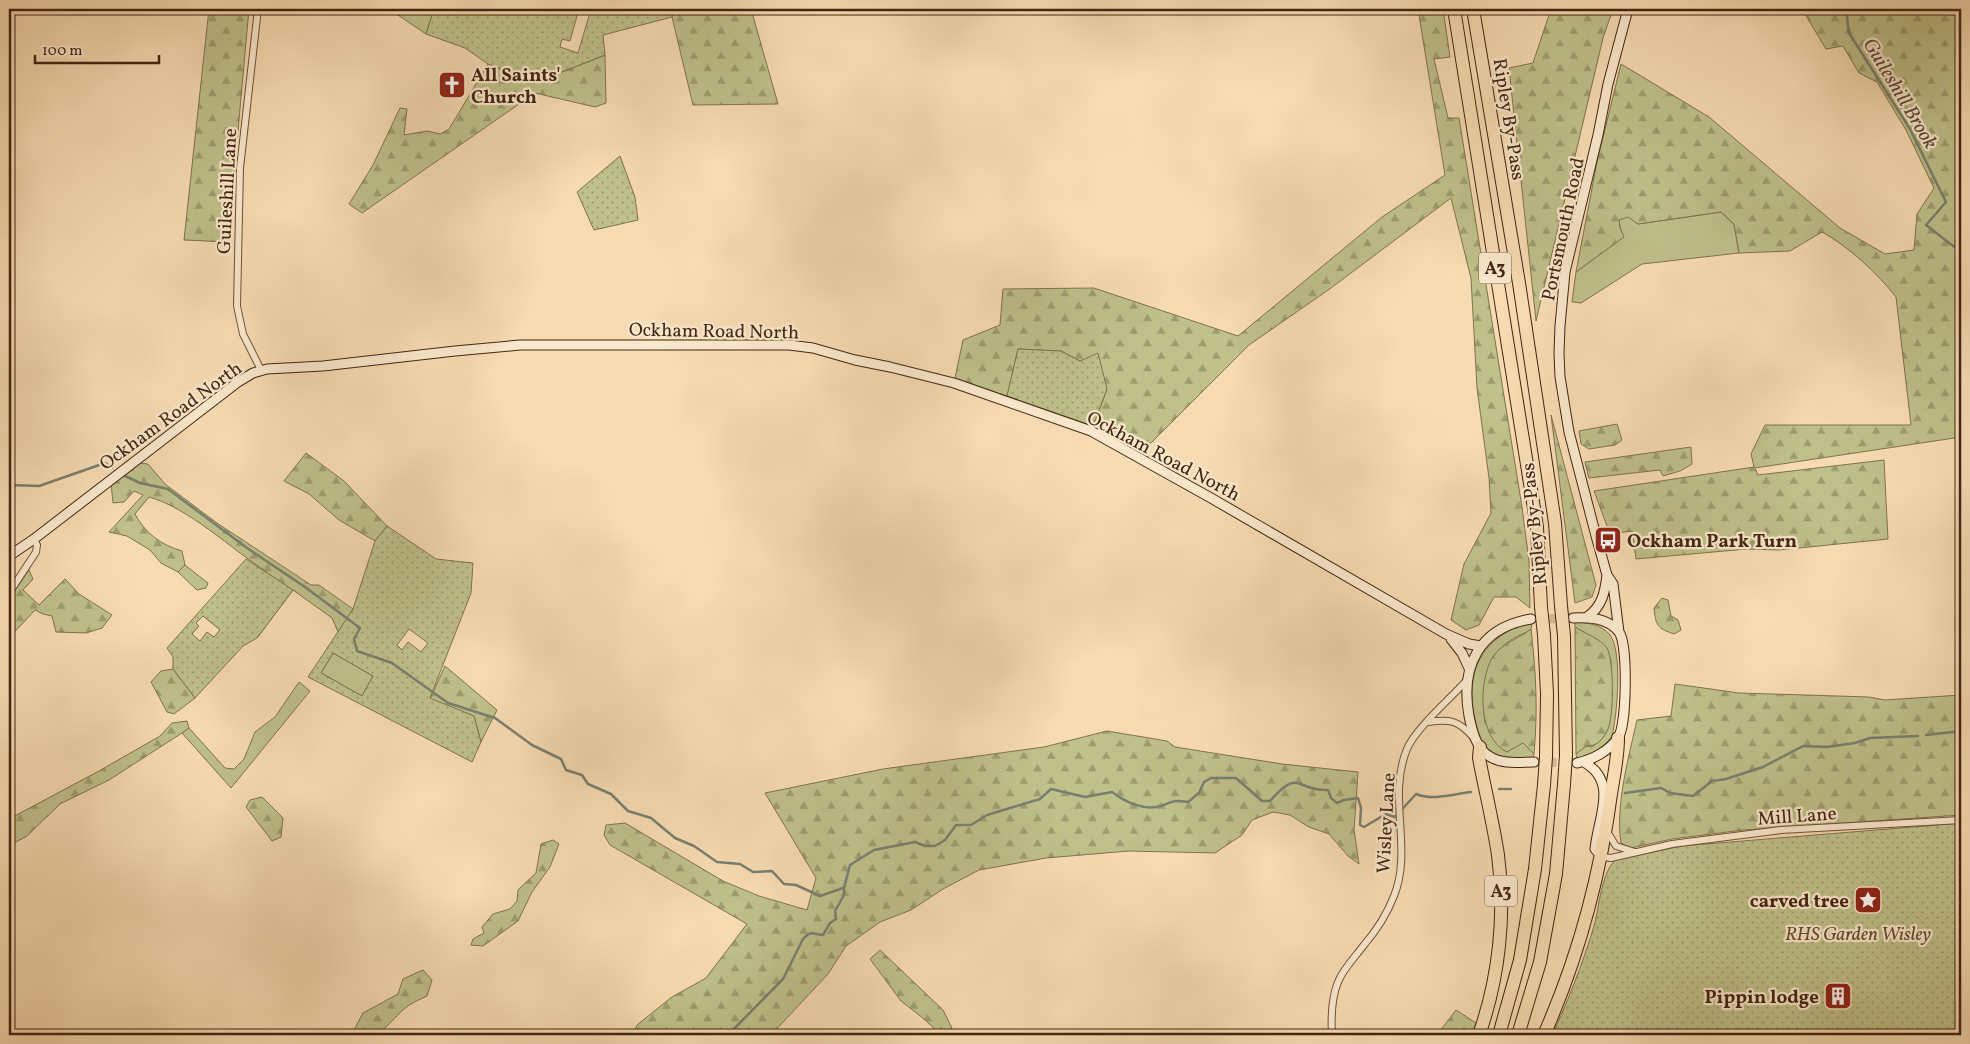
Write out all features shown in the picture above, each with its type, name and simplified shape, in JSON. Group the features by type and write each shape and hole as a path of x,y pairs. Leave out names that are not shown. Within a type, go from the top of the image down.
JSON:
{"highway":[{"name":"Ripley By-Pass","path":"1454,9 1536,527 1548,694 1540,759 1544,785 1535,868 1520,960 1499,1035"},
{"name":"Ripley By-Pass","path":"1473,9 1519,283 1555,523 1575,760 1564,784 1556,874 1540,962 1518,1035"},
{"path":"1544,1035 1578,946 1602,857 1618,752 1618,738"},
{"name":"A3","path":"1477,743 1498,854 1501,900 1498,958 1487,1012 1479,1035"}],"main road":[{"name":"Portsmouth Road","path":"1618,738 1622,725 1625,693 1623,641 1619,632 1616,597 1607,574 1569,432 1560,377 1560,326 1567,263 1598,135 1608,84 1628,9"},
{"name":"Ockham Road North","path":"9,556 34,539 238,382 260,370 323,366 455,350 520,345 789,345 813,348 855,360 954,383 1091,431 1446,634 1469,644 1481,646"},
{"name":"Portsmouth Road","path":"1586,617 1599,606 1606,586 1607,574"},
{"path":"1573,618 1586,617 1608,623 1619,632"},
{"path":"1531,619 1519,621 1491,635 1481,646 1469,668 1467,704 1477,743 1490,758 1500,761 1540,759"},
{"name":"Ockham Road North","path":"1446,634 1461,650 1469,668"},
{"path":"1575,760 1599,754 1618,738"},
{"path":"1575,760 1600,774 1604,786 1601,820 1595,849 1602,857"}],"street":[{"name":"Guileshill Lane","path":"258,9 240,168 238,306 243,334 260,370"},
{"path":"9,593 36,552 37,545 34,539"},
{"name":"Wisley Lane","path":"1332,1035 1332,1006 1338,982 1382,919 1394,895 1402,862 1398,792 1400,771 1407,749 1415,736 1467,680"},
{"path":"1428,722 1453,721 1464,727 1477,743"},
{"name":"Mill Lane","path":"1602,857 1611,858 1672,844 1781,830 1961,820"},
{"path":"1606,830 1616,846 1636,852"}],"green space":[{"path":"209,9 249,9 228,242 184,240"},
{"path":"389,9 434,9 426,34"},
{"path":"434,9 579,9 570,41 562,39 560,47 578,53 591,9 674,9 672,17 603,35 605,55 534,83 488,64 465,48 426,34"},
{"path":"674,9 751,9 778,104 693,105 672,17"},
{"path":"1418,9 1443,9 1450,57 1434,59 1448,118 1459,118 1522,507 1529,561 1530,608 1516,597 1494,597 1479,625 1466,630 1451,620 1464,564 1491,513 1489,478 1477,388 1471,278 1451,198 1331,288 1249,345 1137,457 1091,431 1107,389 1080,361 1061,351 1018,349 1006,401 954,383 963,340 1000,325 1003,289 1094,288 1238,336 1382,217 1445,175"},
{"path":"1551,9 1613,9 1603,38 1536,321 1509,68 1533,63"},
{"path":"1802,9 1961,9 1961,437 1755,468 1758,475 1884,460 1888,539 1779,550 1747,549 1636,559 1632,531 1610,534 1594,491 1754,467 1751,454 1765,425 1911,425 1896,297 1862,261 1822,232 1790,251 1739,253 1734,224 1721,212 1638,224 1628,217 1619,220 1624,237 1576,272 1597,162 1621,64 1709,117 1840,228 1885,254 1914,250 1917,214 1934,188 1906,130 1877,82 1859,73 1843,46 1826,49"},
{"path":"605,55 606,103 595,107 535,93 362,213 349,204 373,165 400,108 407,109 404,135 427,131 440,134 449,129 488,64 534,83"},
{"path":"620,156 635,197 638,220 594,230 577,192"},
{"path":"1721,212 1734,224 1739,253 1642,264 1581,303 1572,302 1576,272 1623,237 1619,220 1628,216 1638,224"},
{"path":"1018,349 1061,351 1080,361 1098,353 1107,389 1093,426 1007,396"},
{"path":"1551,415 1596,585 1592,597 1575,603"},
{"path":"1617,424 1622,440 1615,445 1589,449 1581,444 1579,431"},
{"path":"1691,447 1692,464 1680,471 1663,476 1660,470 1589,478 1585,462"},
{"path":"306,453 344,481 387,526 375,541 339,520 309,494 284,481"},
{"path":"139,463 148,464 165,484 217,523 311,585 319,585 353,609 338,632 332,618 293,590 257,638 267,572 210,530 164,502 149,497 135,514 154,537 182,551 185,565 178,572 161,563 150,550 127,536 109,532 143,495 134,491 124,502 113,503 111,483"},
{"path":"387,526 436,559 473,563 471,593 430,698 474,716 481,742 472,762 308,677 353,609 375,541","holes":["409,629 428,643 421,652 408,642 402,650 397,645","333,653 373,676 362,696 321,673"]},
{"path":"246,559 293,590 257,638 243,646 195,698 173,669 173,657 167,648","holes":["203,616 220,630 214,637 207,632 200,641 192,634 199,626 196,623"]},
{"path":"185,565 208,583 206,588 197,590 178,572"},
{"path":"29,570 33,579 23,590 39,605 65,579 79,594 112,615 102,628 86,633 56,632 52,616 35,610 9,638 9,599"},
{"path":"1662,598 1668,600 1671,616 1678,620 1681,630 1674,634 1664,630 1657,623 1654,608"},
{"path":"1575,622 1598,626 1610,635 1614,643 1618,669 1616,714 1612,736 1596,750 1577,759 1576,754 1586,746 1592,747 1601,740 1609,726 1612,693 1611,660 1596,639 1575,627"},
{"path":"1524,624 1532,624 1531,629 1501,648 1489,666 1484,688 1484,712 1485,723 1523,743 1534,754 1533,759 1503,759 1491,752 1479,734 1472,702 1474,673 1486,649 1509,631"},
{"path":"1575,627 1597,639 1607,648 1611,664 1612,688 1608,729 1597,743 1586,746 1576,754"},
{"path":"1531,629 1536,691 1534,754 1523,743 1507,752 1497,745 1490,735 1486,723 1483,709 1484,681 1487,669 1496,653 1505,645"},
{"path":"333,653 373,676 362,696 321,673"},
{"path":"445,666 497,710 481,742 474,716 430,699"},
{"path":"173,669 195,698 174,714 167,712 151,682 161,671"},
{"path":"299,682 310,691 231,788 182,733 189,728 225,768 234,769 244,759 255,732 275,717"},
{"path":"1675,684 1739,693 1869,697 1885,700 1961,695 1961,815 1743,830 1672,839 1631,848 1621,843 1620,813 1621,797 1637,720 1671,716"},
{"path":"187,721 189,728 182,733 109,780 60,804 27,836 9,846 9,819 160,736 172,723"},
{"path":"1107,731 1167,741 1175,747 1282,764 1358,772 1354,830 1359,864 1348,856 1329,834 1309,827 1290,815 1273,812 1252,820 1242,835 1215,853 1129,851 1046,858 979,870 943,889 911,910 880,922 846,946 828,974 771,1035 633,1035 637,1025 672,997 706,978 747,924 610,845 604,835 606,825 625,823 723,881 759,896 807,910 816,878 765,793 883,769 1044,747"},
{"path":"262,797 283,818 281,837 272,841 246,807 250,800"},
{"name":"RHS Garden Wisley","path":"1961,823 1961,1035 1552,1035 1580,968 1594,926 1603,883 1615,860 1682,846"},
{"path":"553,840 559,844 550,867 532,892 518,921 483,946 471,945 473,939 484,933 482,927 493,914 510,909 517,901 518,890 536,873 541,844"},
{"path":"880,950 943,1010 952,1028 941,1035 901,1001 870,959"},
{"path":"423,970 432,980 427,996 408,1006 387,1026 375,1034 362,1034 354,1030 363,1013 398,994 403,979"},
{"path":"1456,1010 1476,1023 1472,1035 1437,1035"}],"waterway":[{"name":"Guileshill Brook","path":"1846,9 1849,33 1910,129 1946,202 1926,225 1961,252"},
{"path":"9,485 39,486 105,463 112,468"},
{"path":"123,475 140,483 168,489 360,628 354,639 357,651 392,663 448,703 495,718 532,745 561,759 566,770 582,775 588,784 611,794 628,811 651,818 675,838 694,846 717,862 740,864 753,872 772,871 784,884 796,885 820,896 843,888"},
{"path":"1926,735 1961,731"},
{"path":"1625,793 1661,788 1670,793 1693,796 1712,781 1726,779 1763,767 1803,746 1827,747 1855,743 1870,738 1918,736"},
{"path":"728,1035 783,979 803,939 814,933 823,935 830,923 836,919 835,911 844,895 850,865 874,850 915,842 925,846 935,846 945,840 956,825 971,825 987,815 1040,799 1051,789 1085,797 1112,792 1135,805 1155,807 1174,801 1188,802 1199,793 1204,782 1211,778 1236,778 1262,801 1270,801 1287,785 1298,783 1317,789 1328,790 1331,798 1337,803 1358,798 1361,808 1360,825 1364,827 1386,814 1395,817 1416,794 1436,797 1471,792"},
{"path":"1499,789 1511,789"}],"tunnel":[{"path":"1536,619 1573,618"},
{"path":"1534,762 1571,763"}],"place":[{"name":"All Saints' Church","path":"452,85"},
{"name":"Ockham Park Turn","path":"1608,540"},
{"name":"carved tree","path":"1868,900"},
{"name":"Pippin lodge","path":"1838,996"}]}
